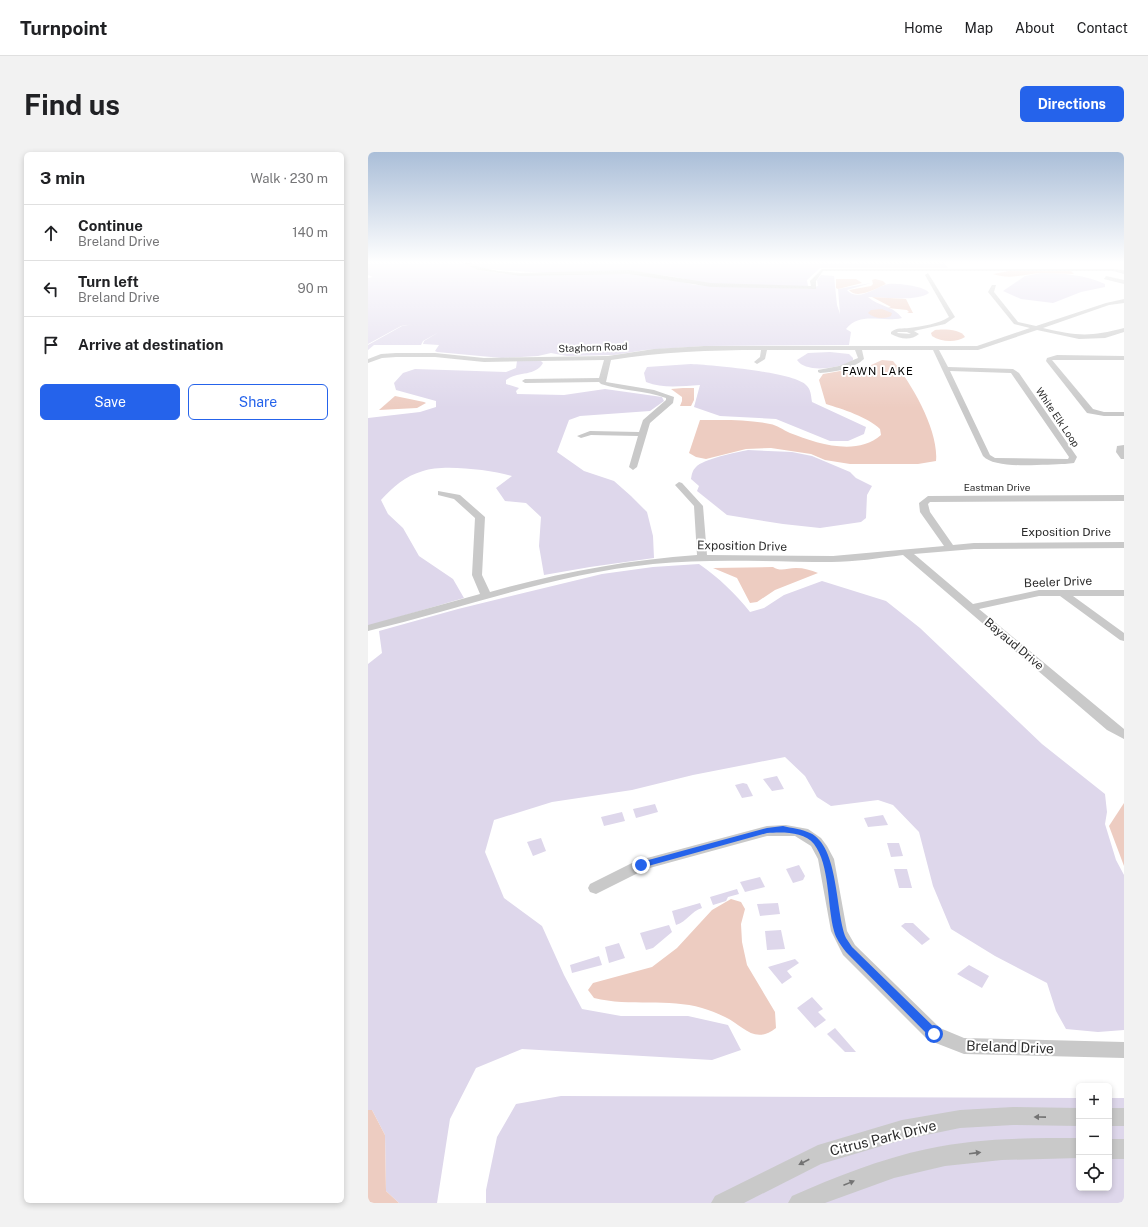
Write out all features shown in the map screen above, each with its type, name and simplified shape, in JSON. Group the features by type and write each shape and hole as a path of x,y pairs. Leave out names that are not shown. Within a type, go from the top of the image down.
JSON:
{"street":[{"path":"908,330 943,323 952,317 948,310"},
{"path":"1006,310 1016,323 1065,335 1093,337 1105,336 1124,330"},
{"name":"Staghorn Road","path":"368,362 381,356 396,355 435,355 484,360 608,358 654,352 704,348 981,348 1091,310"},
{"path":"756,362 763,358 764,348"},
{"path":"820,371 847,367 858,361 861,359 858,348"},
{"name":"White Elk Loop","path":"935,348 987,456 992,460 1002,462 1065,462 1071,460 1073,457 1017,374 1013,371 946,369"},
{"path":"1124,358 1057,357 1049,359 1049,361 1090,411 1104,414 1124,414"},
{"path":"602,380 608,358"},
{"path":"525,381 602,380 603,383 612,386 652,391 670,397 670,401 646,422 633,467"},
{"path":"581,436 590,433 642,434"},
{"path":"1124,447 1120,448 1120,452 1124,457"},
{"path":"679,485 698,506 702,558"},
{"path":"441,493 457,497 480,516 477,575 486,595"},
{"name":"Eastman Drive","path":"950,547 925,512 923,503 928,499 1124,498"},
{"name":"Exposition Drive","path":"368,628 551,578 653,561 702,558 806,560 950,547 1124,545"},
{"name":"Bayaud Drive","path":"905,552 1112,727 1124,735"},
{"path":"1062,593 1124,638"},
{"name":"Beeler Drive","path":"970,608 1024,595 1062,593 1124,594"},
{"name":"Breland Drive","path":"596,888 641,865 767,831 783,829 798,831 816,841 822,849 826,859 839,931 845,945 934,1034 948,1041 964,1046 1124,1050"},
{"name":"Citrus Park Drive","path":"722,1203 818,1155 902,1130 960,1120 1013,1116 1076,1117"},
{"path":"1112,1117 1124,1118"},
{"path":"800,1203 857,1180 927,1159 1002,1150 1076,1148"},
{"path":"1112,1149 1124,1149"}],"shaded area":[{"path":"368,310 839,310 840,314 840,310 893,310 902,318 858,320 846,329 851,332 849,345 704,346 645,350 614,355 567,356 551,353 538,356 502,358 437,352 435,351 439,345 423,344 424,341 439,332 423,341 421,345 374,345 368,350 368,345 402,326 414,324 401,326 368,344"},
{"path":"871,310 885,310 892,313 891,316 880,318 868,313"},
{"path":"907,310 912,310 913,313 907,313 909,312"},
{"path":"935,330 956,331 963,334 965,337 953,341 940,340 932,336 931,333"},
{"path":"830,352 849,354 853,360 848,363 832,367 816,368 808,367 801,364 797,360 808,353"},
{"path":"882,360 893,361 908,382 923,408 933,436 936,449 936,461 918,464 850,464 825,460 811,454 771,448 746,449 706,459 696,457 689,453 700,420 761,422 775,425 790,433 812,441 836,446 848,447 871,442 881,435 880,429 862,417 826,404 819,380 823,374 869,366"},
{"path":"517,361 541,361 543,363 540,367 531,372 510,377 506,380 506,384 519,388 516,391 517,394 564,395 605,389 662,397 664,401 650,411 580,416 569,420 557,452 584,471 614,481 647,512 653,536 654,558 544,575 539,546 541,517 526,503 505,501 496,488 512,476 492,472 454,468 423,471 400,482 381,500 388,514 403,528 419,556 453,579 464,598 368,626 368,418 420,412 436,407 436,401 396,390 394,383 403,373 415,369 506,372 516,368"},
{"path":"691,364 752,370 786,376 798,380 809,388 812,402 866,427 864,434 848,441 830,441 776,419 720,416 694,407 700,385 659,386 646,382 644,373 647,367"},
{"path":"694,388 694,400 691,406 680,406 682,397 671,389"},
{"path":"395,396 426,403 417,408 379,410"},
{"path":"748,450 792,452 812,456 850,472 856,478 872,486 867,495 866,518 861,522 820,528 727,515 697,491 699,486 691,479 692,473 696,467 706,461 720,456"},
{"path":"699,564 739,598 750,612 764,608 784,595 822,581 886,601 920,628 1042,744 1105,794 1107,812 1105,824 1116,860 1124,875 1124,1030 1098,1032 1066,1029 1056,1011 1047,983 995,956 951,929 933,886 919,832 893,805 878,800 831,806 817,797 805,776 785,757 693,775 632,790 552,802 494,820 485,852 504,898 542,926 564,975 582,1009 621,1016 688,1016 728,1025 741,1050 712,1060 522,1049 476,1068 450,1119 437,1203 399,1203 386,1191 385,1135 372,1110 368,1110 368,664 382,653 379,631 458,609 602,574 653,567"},
{"path":"773,567 781,570 802,568 818,573 775,590 757,602 750,603 737,578 713,568"},
{"path":"777,776 784,789 772,791 763,779"},
{"path":"743,783 747,784 753,796 742,798 735,785"},
{"path":"1124,803 1124,866 1109,826"},
{"path":"655,804 658,812 636,818 633,809"},
{"path":"622,812 625,821 604,826 601,817"},
{"path":"883,815 888,825 868,827 864,818"},
{"path":"541,838 546,851 533,856 527,842"},
{"path":"887,843 899,843 903,856 891,857"},
{"path":"799,865 805,876 803,880 793,883 786,869"},
{"path":"894,869 907,869 912,888 899,888"},
{"path":"760,877 765,887 745,892 740,882"},
{"path":"737,889 739,894 728,897 726,901 713,905 710,897"},
{"path":"731,899 741,902 745,909 741,924 742,942 747,965 775,1012 776,1028 761,1035 755,1034 749,1032 725,1017 702,1008 676,1003 608,1001 594,998 588,990 593,983 652,967 677,948 712,910"},
{"path":"700,903 702,908 698,909 680,924 676,925 672,911"},
{"path":"778,903 780,914 760,916 757,904"},
{"path":"905,923 913,923 930,939 922,945 901,926"},
{"path":"669,925 672,932 653,948 646,950 640,933"},
{"path":"781,930 785,949 767,950 765,931"},
{"path":"619,943 625,958 609,963 605,947"},
{"path":"599,956 602,965 572,973 570,965"},
{"path":"795,959 799,963 787,971 792,977 782,984 768,967"},
{"path":"969,965 989,976 982,988 957,974"},
{"path":"812,997 823,1009 818,1012 826,1020 815,1028 797,1008"},
{"path":"835,1028 856,1052 845,1052 827,1034"},
{"path":"561,1096 1076,1098 1076,1191 1112,1191 1112,1098 1124,1098 1124,1203 486,1203 486,1190 497,1137 516,1104"},
{"path":"368,1110 372,1110 385,1135 386,1191 399,1203 368,1203"}],"district":[{"name":"FAWN LAKE","path":"878,371"}],"route":[{"path":"641,865 767,831 783,829 798,831 807,835 816,841 822,849 826,859 842,940 849,950 912,1012 922,1024 934,1034"}]}
